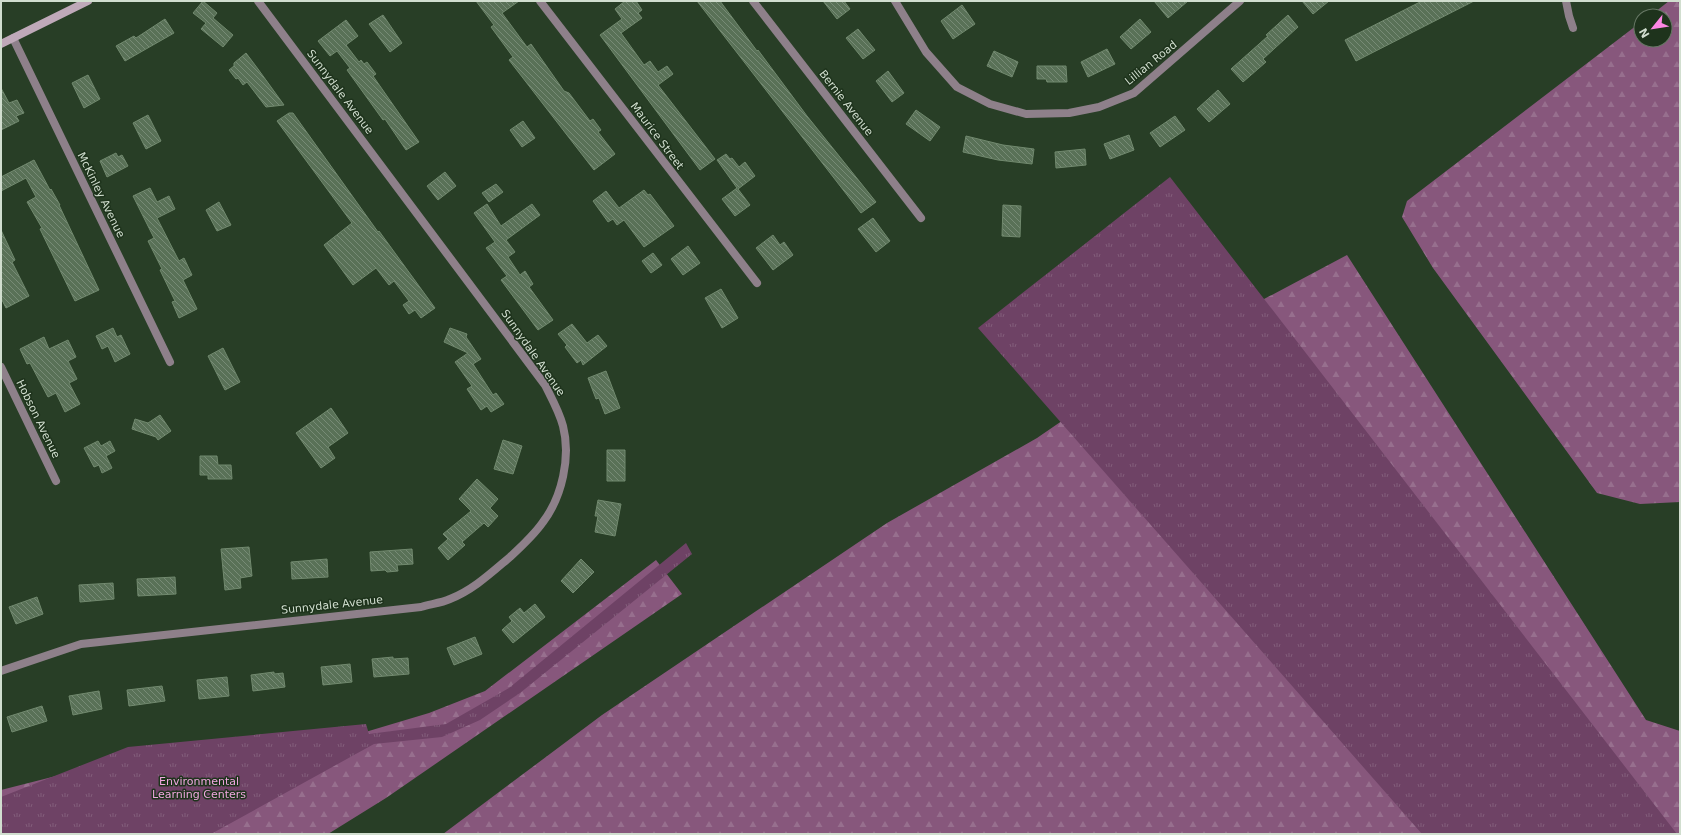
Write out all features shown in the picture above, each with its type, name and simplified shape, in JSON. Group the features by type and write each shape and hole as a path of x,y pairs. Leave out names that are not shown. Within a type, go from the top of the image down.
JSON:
{"main road":[{"path":"1,44 88,1"}],"street":[{"name":"Sunnydale Avenue","path":"1,671 52,652 81,644 421,607 450,599 474,587 522,546 544,521 557,498 563,478 566,454 564,428 557,407 545,385 258,1"},
{"name":"Maurice Street","path":"540,1 757,283"},
{"name":"Bernie Avenue","path":"753,1 921,218"},
{"name":"Lillian Road","path":"897,1 926,52 957,87 990,104 1026,114 1069,113 1099,108 1134,94 1240,1"},
{"path":"1566,1 1568,16 1573,28"},
{"name":"McKinley Avenue","path":"13,38 170,362"},
{"name":"Hobson Avenue","path":"1,367 56,481"}],"green space":[{"path":"1669,1 1680,1 1680,502 1640,504 1597,493 1433,268 1402,217 1407,201 1633,28 1633,48 1673,48 1673,8 1660,8"},
{"path":"1170,177 1677,834 1422,834 978,328"},
{"path":"1347,255 1646,720 1680,731 1680,834 443,834 602,715 887,523 1037,438 1155,357"},
{"name":"Environmental Learning Centers","path":"686,543 692,554 520,693 480,720 442,737 374,744 211,834 1,834 1,797 128,747 366,724 369,734 446,724 509,688"},
{"path":"656,560 682,594 386,798 328,834 1,834 1,790 107,763 322,745 429,713 485,691"}],"building":[{"path":"203,1 217,13 213,18 233,35 223,47 201,29 206,23 193,13"},
{"path":"476,1 519,1 502,13 527,47 531,44 564,91 569,93 590,121 593,119 601,130 598,132 615,154 594,170 509,60 513,57 491,27 494,25"},
{"path":"625,1 636,1 642,10 638,13 642,18 621,33 644,65 650,61 658,72 667,66 673,74 658,85 715,159 700,170 600,35 622,19 615,9"},
{"path":"697,1 720,1 807,116 876,202 861,213"},
{"path":"823,1 844,1 850,9 837,19"},
{"path":"1154,1 1188,1 1168,18"},
{"path":"1302,1 1329,1 1313,14"},
{"path":"1422,1 1474,1 1356,61 1345,40"},
{"path":"962,5 975,24 953,39 941,21"},
{"path":"383,15 402,43 390,52 369,24"},
{"path":"1288,15 1298,27 1263,59 1266,62 1243,82 1231,69 1268,36 1266,35"},
{"path":"165,19 174,33 125,61 116,46 134,36 136,38"},
{"path":"1140,19 1151,32 1131,49 1120,37"},
{"path":"346,20 358,36 346,45 359,62 361,60 364,64 367,62 376,74 373,76 419,142 406,150 385,119 383,120 347,70 350,68 337,51 330,56 318,41"},
{"path":"858,29 875,50 863,59 846,38"},
{"path":"1107,49 1115,64 1088,77 1081,62"},
{"path":"994,51 1018,62 1012,77 987,66"},
{"path":"246,53 284,105 266,107 247,82 243,85 229,70 234,66 234,63"},
{"path":"1037,66 1066,66 1067,82 1047,82 1046,79 1037,79"},
{"path":"888,71 904,93 892,102 876,81"},
{"path":"88,75 100,99 84,108 72,83"},
{"path":"1,88 9,103 17,100 24,113 16,116 19,121 1,130"},
{"path":"1218,90 1230,104 1209,122 1197,109"},
{"path":"916,110 940,127 930,141 906,124"},
{"path":"289,113 293,113 378,232 379,231 435,308 421,318 415,310 409,314 403,305 409,301 394,281 389,285 376,268 353,285 324,245 352,223 277,121"},
{"path":"148,115 161,141 146,149 133,123"},
{"path":"1175,116 1185,130 1160,147 1150,133"},
{"path":"523,121 535,138 522,147 510,130"},
{"path":"1129,135 1134,150 1110,159 1104,144"},
{"path":"966,136 1003,145 1034,149 1032,164 998,160 963,152"},
{"path":"1085,149 1086,165 1056,168 1055,152"},
{"path":"116,153 118,157 122,155 128,166 107,177 100,161"},
{"path":"726,154 730,159 732,158 739,167 745,162 755,176 738,189 750,205 735,216 722,199 737,188 717,160"},
{"path":"34,160 60,205 99,290 75,301 40,229 42,228 27,202 36,197 26,178 1,191 1,177"},
{"path":"445,172 456,186 438,200 427,186"},
{"path":"496,184 503,192 489,202 482,193"},
{"path":"150,188 157,202 169,196 175,209 157,218 179,261 184,258 192,275 183,280 197,309 179,318 172,302 175,301 160,270 162,269 148,241 154,238 133,196"},
{"path":"644,190 648,195 650,194 674,226 644,247 624,220 617,225 613,219 608,222 593,201 606,191 619,208"},
{"path":"219,202 231,225 217,231 206,210"},
{"path":"487,204 501,226 532,204 540,215 506,240 515,252 508,257 520,275 525,271 533,284 529,287 553,320 538,330 501,280 507,276 486,248 495,242 474,213"},
{"path":"1003,205 1021,206 1020,237 1002,236"},
{"path":"873,218 890,241 876,252 858,229"},
{"path":"1,230 15,260 12,262 29,296 6,308 1,298"},
{"path":"773,235 780,245 784,242 793,255 773,270 756,248"},
{"path":"688,246 700,263 683,275 671,259"},
{"path":"653,253 662,265 651,273 642,261"},
{"path":"721,289 738,318 722,328 705,298"},
{"path":"572,324 587,343 598,335 607,346 583,365 581,360 577,363 565,347 567,345 558,334"},
{"path":"113,328 117,337 121,335 130,354 115,362 108,346 102,349 96,336"},
{"path":"450,328 467,334 466,337 481,359 473,364 493,395 496,393 504,404 491,412 487,406 481,410 467,389 472,386 455,362 468,353 444,342"},
{"path":"44,337 49,349 68,340 76,357 68,361 77,379 69,383 80,404 65,412 56,393 48,397 30,363 27,364 20,349"},
{"path":"223,348 240,382 225,390 208,356"},
{"path":"606,371 620,408 605,414 599,398 596,399 588,378"},
{"path":"331,408 348,433 328,447 335,458 321,468 296,433"},
{"path":"160,415 171,431 158,440 156,437 132,429 135,419 148,423"},
{"path":"503,440 522,446 513,474 494,469"},
{"path":"98,441 101,446 110,441 115,451 106,456 112,468 102,473 99,465 94,467 84,448"},
{"path":"607,450 625,450 625,481 607,481"},
{"path":"200,456 217,456 218,465 231,465 232,479 208,479 208,475 200,475"},
{"path":"477,479 498,499 490,508 498,516 488,527 484,523 462,542 465,545 448,560 438,548 448,539 443,534 471,511 459,499"},
{"path":"598,500 621,504 615,536 595,532 598,516 595,516"},
{"path":"249,547 252,576 240,578 241,588 225,590 221,549"},
{"path":"412,549 413,564 397,565 398,571 371,571 370,552"},
{"path":"327,559 328,577 292,579 291,562"},
{"path":"581,559 594,572 573,593 561,581"},
{"path":"175,577 176,594 138,596 137,579"},
{"path":"113,583 114,599 80,602 79,585"},
{"path":"37,597 43,614 16,624 9,607"},
{"path":"535,604 545,617 513,643 502,630 512,621 509,617 520,608 524,613"},
{"path":"475,637 482,654 454,665 447,648"},
{"path":"393,657 393,659 408,658 409,674 374,677 372,659"},
{"path":"350,664 352,682 323,685 321,667"},
{"path":"274,672 274,674 283,673 285,687 253,691 251,675"},
{"path":"227,677 229,696 199,699 197,680"},
{"path":"162,686 165,701 129,706 127,690"},
{"path":"99,691 102,709 73,715 69,696"},
{"path":"42,706 47,721 12,732 7,717"}]}
